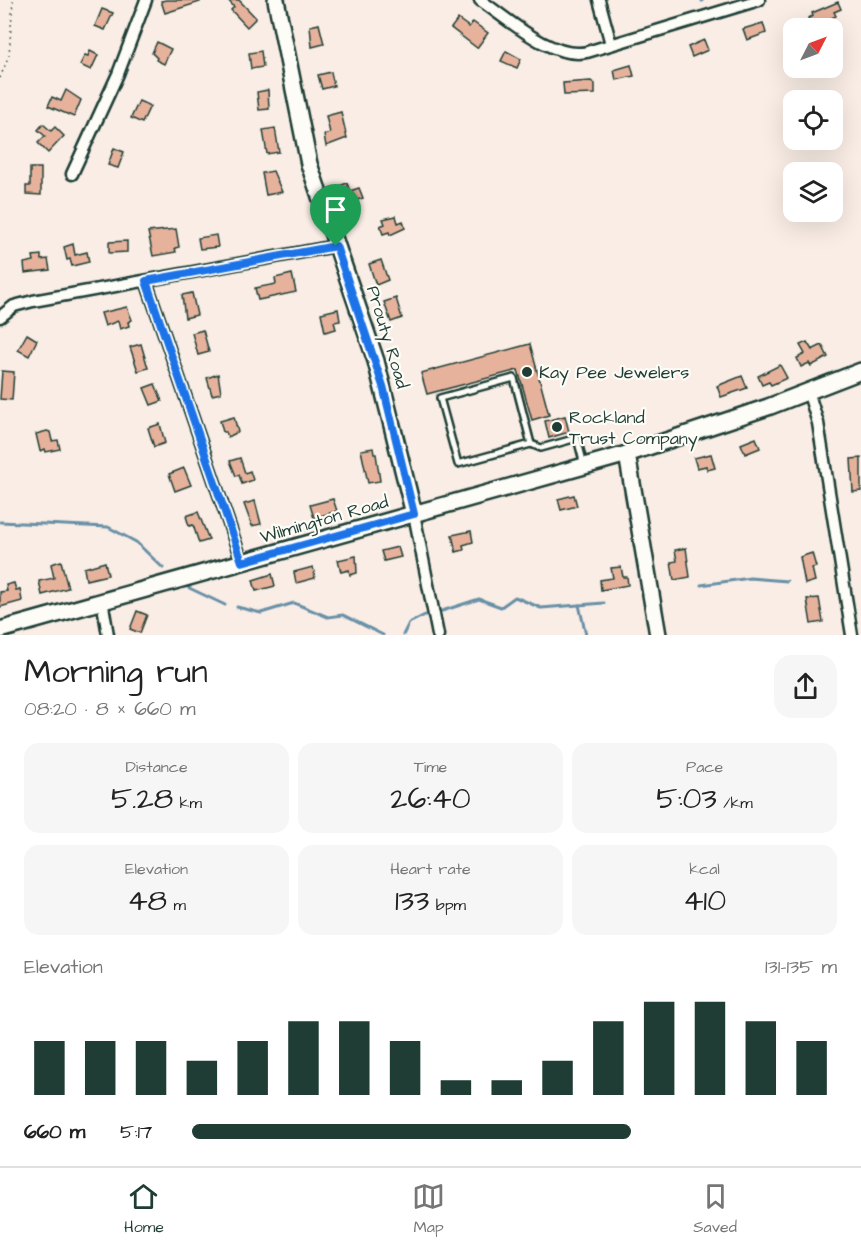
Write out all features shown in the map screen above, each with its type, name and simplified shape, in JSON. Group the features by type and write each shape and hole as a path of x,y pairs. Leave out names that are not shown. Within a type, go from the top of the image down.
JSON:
{"main road":[{"name":"Prouty Road","path":"276,0 309,164 381,377 414,514"},
{"name":"Wilmington Road","path":"0,630 585,467 861,371"},
{"path":"627,454 658,635"}],"street":[{"path":"72,174 118,74 146,0"},
{"path":"480,0 558,51 578,53 759,0"},
{"path":"598,0 611,44"},
{"path":"0,317 9,309 24,303 336,246"},
{"path":"146,281 242,562"},
{"path":"808,391 818,423 852,635"},
{"path":"414,514 438,635"},
{"path":"102,600 108,635"}],"lane":[{"path":"531,444 514,378 440,398 458,464 531,444 541,448 577,438 585,467"}],"path":[{"path":"0,78 9,56 10,12 14,0"}],"building":[{"path":"200,0 200,2 165,13 161,1"},
{"path":"228,0 239,0 256,18 247,27 231,10 234,7"},
{"path":"838,2 841,9 834,12 836,16 832,18 808,18 813,16 812,13"},
{"path":"102,9 113,13 105,30 95,26"},
{"path":"458,19 469,27 473,22 488,33 477,48 451,28"},
{"path":"763,23 766,33 747,40 743,29"},
{"path":"319,24 324,44 312,47 310,26"},
{"path":"704,40 708,50 692,57 688,47"},
{"path":"157,42 171,49 164,64 156,60 157,58 152,53"},
{"path":"90,51 98,55 91,70 80,65"},
{"path":"261,51 263,67 251,69 249,53"},
{"path":"506,51 521,59 517,68 501,61"},
{"path":"631,65 634,76 616,80 614,70"},
{"path":"331,72 334,86 322,89 318,75"},
{"path":"591,81 595,84 595,94 564,95 563,83"},
{"path":"66,90 81,100 74,117 48,106 52,97 61,101"},
{"path":"268,90 269,109 259,110 257,92"},
{"path":"139,101 150,106 142,123 131,118"},
{"path":"341,112 347,138 326,146 324,135 330,133 326,116"},
{"path":"43,124 51,131 55,127 64,136 48,153 38,143 45,136 38,130"},
{"path":"275,128 279,152 267,154 263,130"},
{"path":"114,148 124,152 118,168 108,165"},
{"path":"30,168 41,168 41,195 26,194 26,186 30,186"},
{"path":"273,171 282,192 266,195 262,173"},
{"path":"347,183 350,191 359,188 363,198 343,205 337,187"},
{"path":"396,216 398,223 403,221 405,228 390,235 389,232 383,234 380,226 385,224 383,219"},
{"path":"176,229 179,247 175,248 176,252 153,256 148,232"},
{"path":"216,235 218,247 200,249 198,238"},
{"path":"127,241 127,252 109,253 109,242"},
{"path":"73,244 75,255 87,252 89,262 72,266 70,259 67,260 64,247"},
{"path":"41,255 41,260 48,259 50,270 25,273 24,263 34,261 33,256"},
{"path":"381,260 388,280 376,285 369,264"},
{"path":"292,274 296,292 258,300 255,288 276,284 275,278"},
{"path":"192,293 197,315 185,318 182,295"},
{"path":"396,298 402,318 391,322 384,302"},
{"path":"127,307 132,320 128,322 129,326 120,329 118,321 105,326 101,313"},
{"path":"338,309 340,321 334,322 336,329 325,332 321,313"},
{"path":"203,330 209,352 198,355 192,333"},
{"path":"27,334 37,340 29,356 18,350"},
{"path":"807,342 812,350 822,345 828,357 811,366 809,363 801,367 797,358 805,354 800,345"},
{"path":"141,344 148,368 138,371 130,347"},
{"path":"530,344 549,415 532,420 518,370 427,394 421,373"},
{"path":"780,365 787,378 771,385 769,382 762,385 758,376"},
{"path":"2,371 14,372 12,400 0,399"},
{"path":"218,374 221,393 212,395 207,378"},
{"path":"742,376 747,388 721,397 717,386"},
{"path":"155,384 162,401 151,405 144,388"},
{"name":"Rockland Trust Company","path":"565,416 569,432 549,438 545,421"},
{"path":"234,417 238,432 228,437 226,432 223,432 220,421"},
{"path":"160,424 165,443 154,447 148,428"},
{"path":"50,432 52,441 58,440 60,449 40,451 36,434"},
{"path":"756,438 760,448 745,454 741,444"},
{"path":"373,448 380,481 368,483 361,450"},
{"path":"711,454 715,468 707,470 706,466 697,468 694,458"},
{"path":"240,458 245,473 250,471 253,480 242,484 230,461"},
{"path":"861,458 861,491 853,492 851,459"},
{"path":"184,468 191,485 175,491 169,474"},
{"path":"574,495 577,506 561,510 558,499"},
{"path":"333,499 337,511 314,518 310,505"},
{"path":"255,501 261,524 252,526 244,504"},
{"path":"198,512 209,540 199,543 193,525 189,526 186,516"},
{"path":"471,531 473,542 463,545 464,550 456,552 452,535"},
{"path":"398,547 401,557 384,561 381,551"},
{"path":"686,548 690,577 674,580 671,562 677,561 675,550"},
{"path":"812,553 816,567 812,568 815,581 805,584 800,557"},
{"path":"356,556 357,573 350,575 349,570 341,572 338,560"},
{"path":"61,561 68,588 42,595 39,581 54,578 51,564"},
{"path":"105,562 108,575 86,580 84,568"},
{"path":"313,567 315,578 296,583 294,572"},
{"path":"621,567 623,577 627,577 628,585 601,590 600,580 613,578 611,568"},
{"path":"272,574 275,586 256,591 253,580"},
{"path":"14,583 16,590 20,589 22,601 0,607 0,592 7,591 6,585"},
{"path":"819,598 823,622 811,624 807,599"},
{"path":"137,611 147,615 140,633 130,629"}],"waterway":[{"path":"0,522 108,527 136,542 163,568"},
{"path":"701,585 750,578 787,581"},
{"path":"185,586 225,605"},
{"path":"442,611 479,599 501,607 515,597 541,608 604,603"},
{"path":"237,607 261,613 294,603 328,617 343,615 383,635"},
{"path":"579,605 586,635"},
{"path":"403,635 409,623 425,615"}],"place":[{"name":"Kay Pee Jewelers","path":"527,372"},
{"name":"Rockland Trust Company","path":"557,427"}],"route":[{"path":"336,246 351,283 376,361 414,514 242,562 146,281 336,246"}]}
